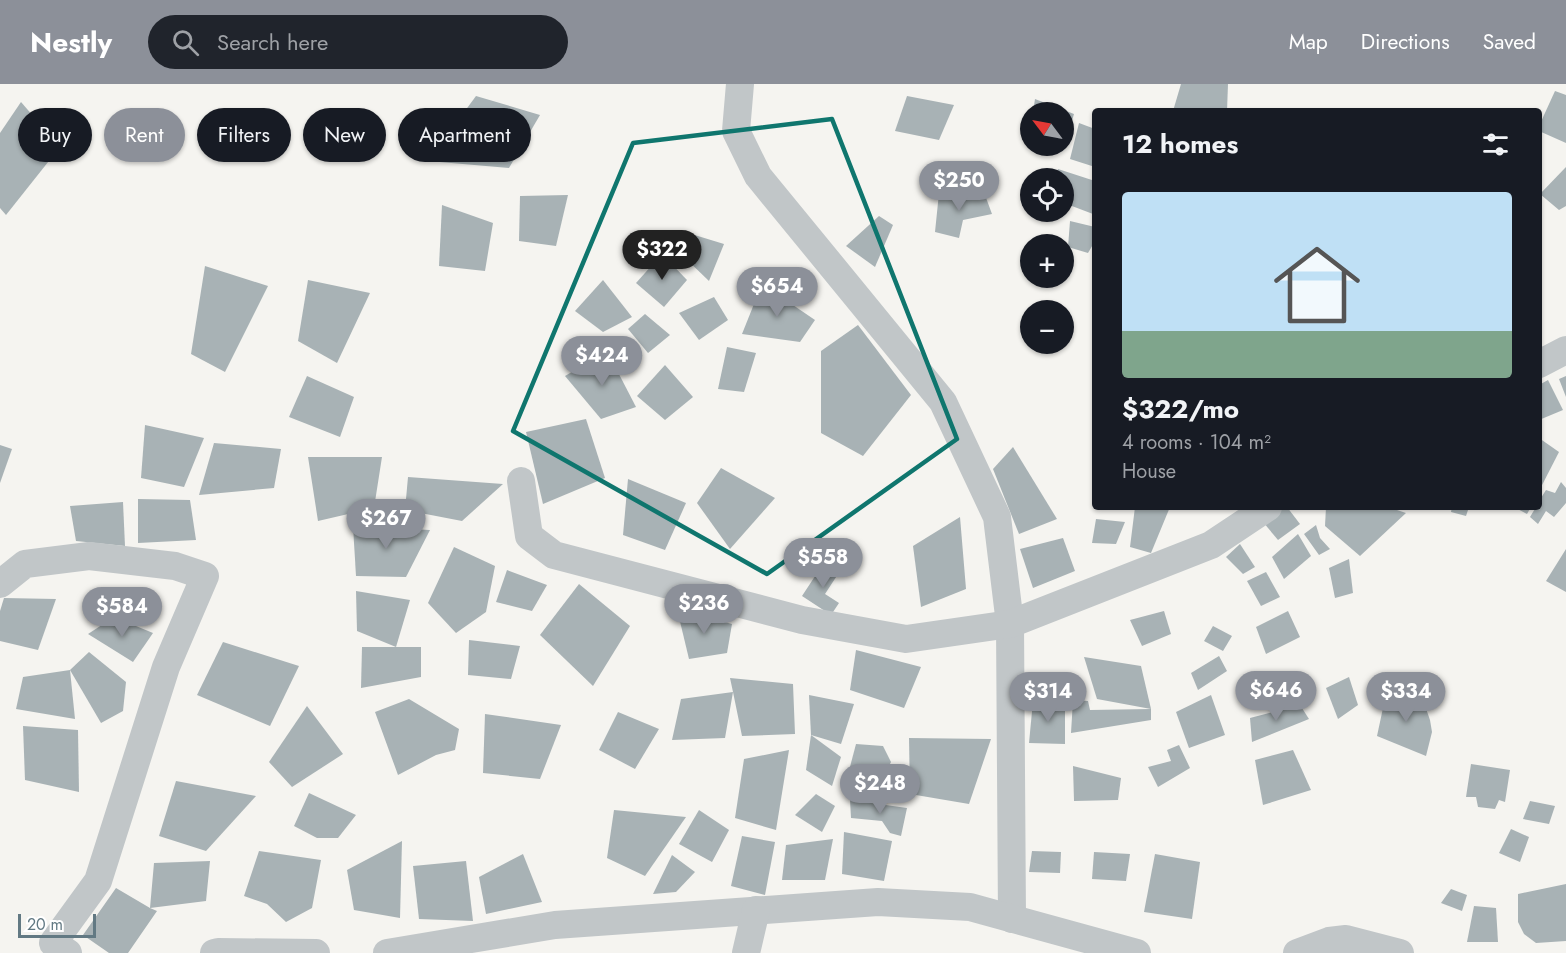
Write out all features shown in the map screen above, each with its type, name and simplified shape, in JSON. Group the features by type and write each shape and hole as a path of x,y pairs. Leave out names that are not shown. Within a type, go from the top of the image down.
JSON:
{"street":[{"path":"740,84 736,131 758,176 943,402 997,517 1010,624 1012,919"},
{"path":"1542,362 1566,350"},
{"path":"521,481 529,536 555,555 802,620 906,639 1010,624 1211,545 1264,510"},
{"path":"0,584 25,564 89,556 175,566 205,576 165,667 98,881 53,943 68,953"},
{"path":"387,953 555,925 878,902 970,907 1137,953"},
{"path":"746,953 756,910"},
{"path":"1297,953 1329,941 1346,939 1380,951"},
{"path":"214,953 316,953"}],"highlighted area":[{"path":"832,119 957,439 767,574 513,431 633,143"}],"building":[{"path":"1181,84 1228,84 1227,108 1174,108"},
{"path":"1555,91 1566,95 1566,143 1542,132 1542,119"},
{"path":"476,96 516,108 467,108"},
{"path":"907,96 954,105 939,140 895,131"},
{"path":"21,102 26,108 18,108 18,162 48,162 6,215 0,208 0,133"},
{"path":"531,112 540,115 531,130"},
{"path":"1079,123 1092,128 1092,166 1070,159 1071,156 1074,156 1074,143"},
{"path":"440,162 513,162 509,168"},
{"path":"1566,167 1566,206 1559,210 1542,196 1542,192"},
{"path":"1074,174 1092,180 1092,214 1074,207"},
{"path":"939,193 985,195 992,214 963,220 959,238 935,232"},
{"path":"568,195 556,246 519,241 520,196"},
{"path":"442,205 493,223 485,271 439,266"},
{"path":"879,216 893,225 875,267 846,246"},
{"path":"1070,222 1092,226 1092,246 1088,253 1074,249 1074,234 1069,234"},
{"path":"688,233 724,244 709,281 683,256"},
{"path":"662,254 687,280 664,307 636,283"},
{"path":"205,266 268,286 225,372 191,354"},
{"path":"308,280 370,293 337,363 298,341"},
{"path":"603,280 632,317 603,332 575,311"},
{"path":"762,284 815,320 800,342 742,334"},
{"path":"714,297 728,320 699,340 679,313"},
{"path":"645,314 670,335 648,353 628,329"},
{"path":"858,325 911,395 863,456 821,433 821,351"},
{"path":"727,347 756,353 744,392 718,389"},
{"path":"607,351 636,407 601,419 565,376"},
{"path":"665,365 693,397 665,420 637,396"},
{"path":"307,376 354,397 340,437 289,417"},
{"path":"1566,376 1566,397 1559,379"},
{"path":"1548,380 1563,410 1542,419 1542,383"},
{"path":"586,419 605,478 543,504 526,432"},
{"path":"145,425 204,438 184,487 141,478"},
{"path":"1542,440 1559,452 1542,485"},
{"path":"214,443 281,449 274,488 199,495"},
{"path":"0,445 12,449 0,483"},
{"path":"1013,447 1057,519 1019,534 993,469"},
{"path":"308,457 382,457 374,508 318,521"},
{"path":"721,468 775,498 730,549 697,503"},
{"path":"408,477 503,484 462,521 405,510"},
{"path":"628,479 686,503 665,550 623,535"},
{"path":"1561,482 1566,488 1566,503 1554,517 1546,511 1538,524 1530,517 1534,510 1542,510 1542,496 1546,490 1555,493"},
{"path":"138,499 190,500 196,540 138,543"},
{"path":"123,502 125,546 76,541 70,506"},
{"path":"1135,510 1169,510 1151,553 1130,547"},
{"path":"1277,510 1289,510 1300,524 1278,540 1263,522"},
{"path":"1326,510 1397,510 1406,513 1360,556 1325,526"},
{"path":"1451,510 1468,510 1466,516 1451,512"},
{"path":"960,517 966,589 921,607 913,546"},
{"path":"1096,519 1125,522 1116,544 1092,543"},
{"path":"1316,525 1320,538 1330,549 1319,555 1304,534"},
{"path":"353,526 430,530 406,577 356,576"},
{"path":"1298,534 1311,556 1284,579 1272,557"},
{"path":"1063,538 1075,571 1033,588 1020,549"},
{"path":"1240,544 1255,567 1243,574 1226,557"},
{"path":"454,547 495,566 486,612 456,633 428,603"},
{"path":"1566,549 1566,592 1546,581"},
{"path":"1349,559 1353,593 1335,598 1329,568"},
{"path":"825,561 840,571 825,594 839,603 831,615 802,596"},
{"path":"507,570 547,585 532,611 496,602"},
{"path":"1266,572 1280,597 1261,606 1247,581"},
{"path":"579,584 630,626 593,686 540,635"},
{"path":"356,591 410,600 396,647 357,631"},
{"path":"4,598 56,599 38,650 0,641 0,611"},
{"path":"677,609 732,624 727,653 689,659"},
{"path":"1164,611 1171,634 1142,646 1130,620"},
{"path":"1288,611 1300,637 1266,654 1256,627"},
{"path":"114,617 153,633 133,662 88,634"},
{"path":"1213,626 1232,636 1223,651 1204,641"},
{"path":"469,640 520,646 511,679 468,675"},
{"path":"223,642 299,666 270,726 197,695"},
{"path":"362,647 421,647 421,677 361,688"},
{"path":"856,650 921,667 904,708 850,690"},
{"path":"89,652 126,682 123,711 101,723 70,670"},
{"path":"1219,656 1227,671 1198,690 1191,673"},
{"path":"1084,657 1141,666 1151,709 1097,699"},
{"path":"70,670 75,719 16,709 23,677"},
{"path":"1349,677 1358,705 1338,719 1326,688"},
{"path":"730,678 793,684 795,734 742,736"},
{"path":"733,692 725,738 672,740 681,699"},
{"path":"1386,694 1423,700 1432,732 1426,756 1377,736"},
{"path":"809,695 854,704 841,744 811,735"},
{"path":"1211,695 1225,735 1189,748 1176,712"},
{"path":"409,699 459,729 455,750 436,755 398,775 375,712"},
{"path":"1073,700 1088,701 1090,710 1151,709 1151,720 1071,733"},
{"path":"1033,701 1065,701 1065,744 1029,743"},
{"path":"1300,705 1309,719 1252,742 1250,718"},
{"path":"307,706 343,754 292,787 269,762"},
{"path":"618,712 659,729 635,769 599,750"},
{"path":"485,714 561,725 540,779 483,773"},
{"path":"23,726 78,730 79,792 25,780"},
{"path":"811,735 841,757 832,786 806,770"},
{"path":"909,738 991,739 969,804 910,794"},
{"path":"856,744 883,746 891,762 877,789 846,782"},
{"path":"1179,745 1190,768 1158,787 1148,767 1171,761 1167,750"},
{"path":"789,750 776,830 735,818 744,759"},
{"path":"1293,750 1311,790 1263,805 1255,760"},
{"path":"1471,764 1510,770 1505,802 1499,800 1495,809 1478,807 1476,797 1466,797"},
{"path":"1073,766 1121,778 1118,800 1074,801"},
{"path":"176,781 256,796 206,851 159,836"},
{"path":"309,793 356,815 338,838 317,838 294,826"},
{"path":"816,794 835,806 822,832 795,815"},
{"path":"850,800 907,808 901,836 890,833 882,821 851,818"},
{"path":"1530,801 1555,806 1549,824 1523,819"},
{"path":"614,810 686,817 645,876 607,858"},
{"path":"699,810 729,830 712,862 679,844"},
{"path":"1511,829 1529,837 1520,862 1499,853"},
{"path":"844,832 892,841 884,881 842,874"},
{"path":"742,836 775,842 765,895 731,886"},
{"path":"833,839 825,880 782,880 786,845"},
{"path":"402,841 400,918 354,910 347,870"},
{"path":"259,851 321,860 312,908 286,922 267,904 244,896"},
{"path":"1032,851 1061,852 1060,873 1029,872"},
{"path":"1094,852 1130,854 1126,881 1092,879"},
{"path":"523,854 542,902 486,914 479,877"},
{"path":"1155,854 1200,862 1192,919 1144,912"},
{"path":"672,855 695,872 676,892 653,894"},
{"path":"210,861 206,901 150,908 154,863"},
{"path":"466,861 473,921 419,919 413,866"},
{"path":"1566,884 1566,941 1536,943 1524,934 1518,922 1518,894"},
{"path":"116,888 157,911 128,953 109,953 83,935"},
{"path":"1451,889 1467,895 1462,911 1441,903"},
{"path":"1474,906 1496,908 1498,942 1467,942"}]}
